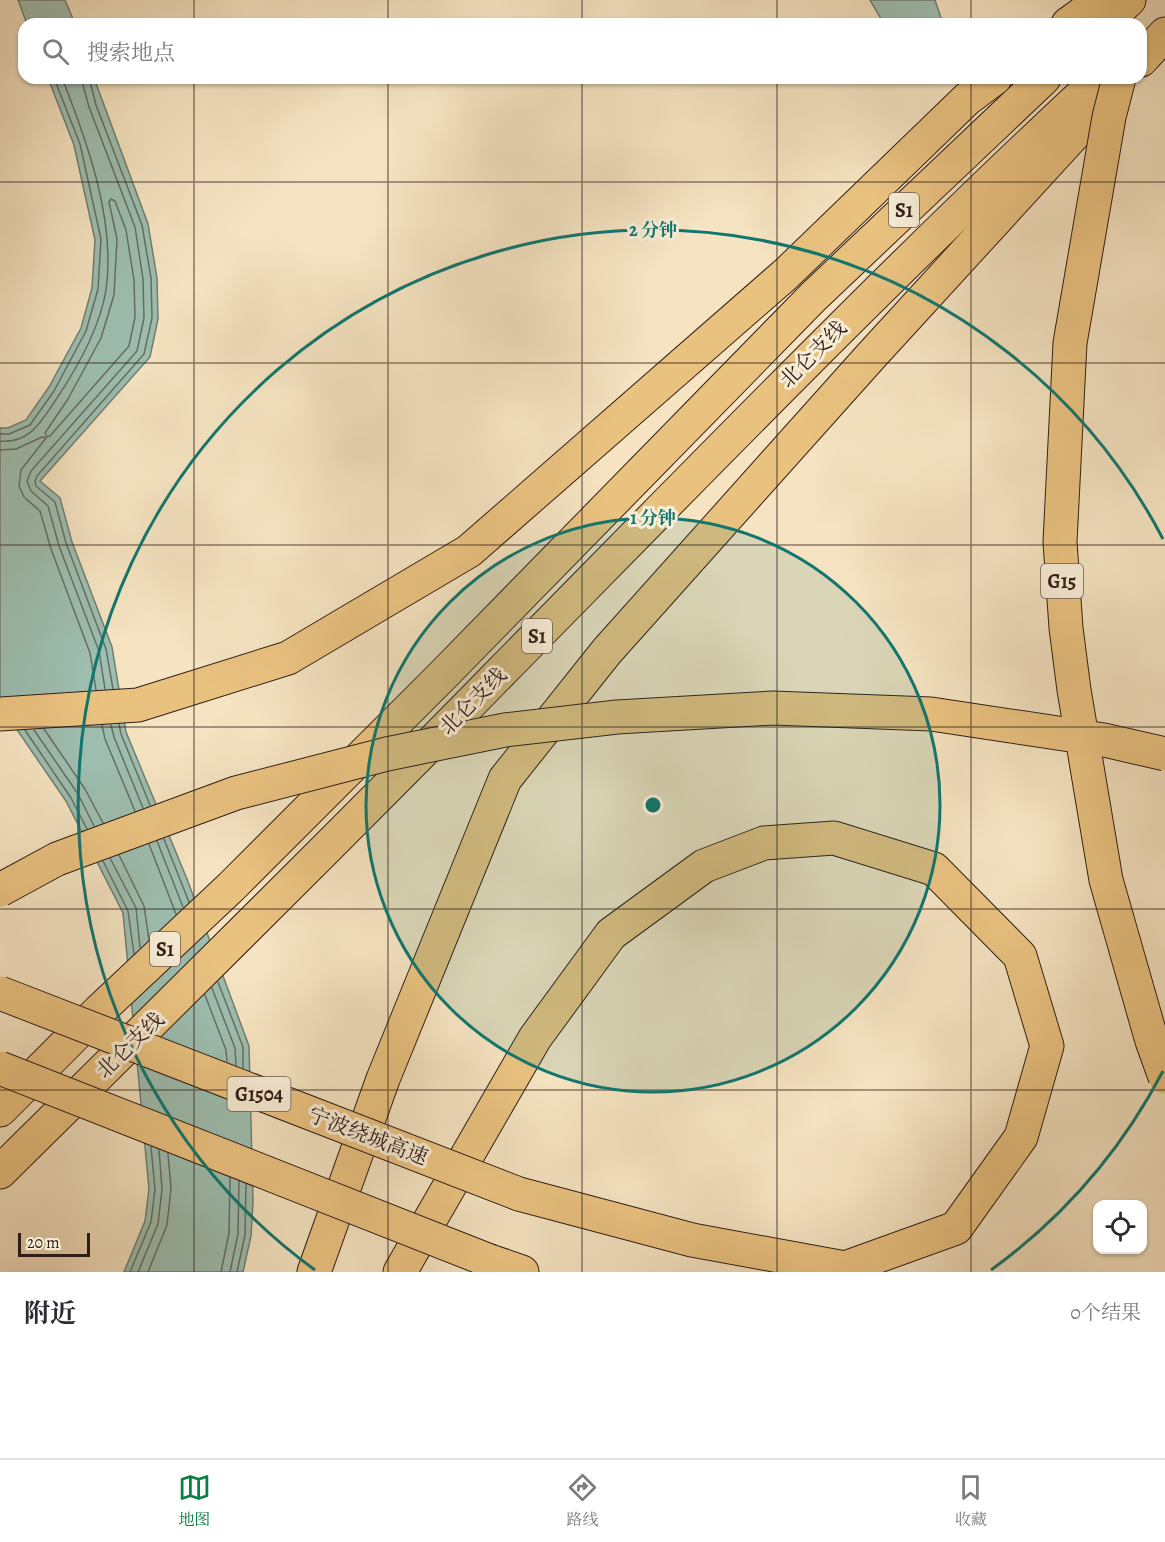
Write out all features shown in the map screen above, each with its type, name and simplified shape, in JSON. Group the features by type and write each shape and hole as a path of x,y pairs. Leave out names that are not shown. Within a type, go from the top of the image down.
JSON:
{"highway":[{"path":"1076,18 1101,0"},
{"path":"1109,18 1129,0"},
{"path":"1136,18 1141,0"},
{"path":"1147,34 1165,17"},
{"path":"1147,54 1165,34"},
{"path":"0,714 138,705 288,658 470,551 787,273 967,99 987,84"},
{"name":"北仑支线","path":"0,1110 99,1011 231,887 443,675 813,297 1038,84"},
{"name":"北仑支线","path":"0,1172 231,946 841,326 1012,159 1093,84"},
{"name":"G15","path":"1117,84 1109,117 1070,343 1060,542 1065,628 1106,880 1152,1041 1165,1077"},
{"path":"314,1272 383,1079 505,779 607,651 871,356 1120,84"},
{"path":"0,890 57,859 236,792 387,754 505,730 606,718 773,708 931,714 1104,740 1165,754"},
{"path":"400,1272 535,1038 611,934 704,866 764,843 834,838 934,869 1020,956 1047,1046 1021,1137 956,1228 844,1268 692,1240 519,1194"},
{"name":"宁波绕城高速","path":"0,993 519,1194 738,1272"},
{"path":"0,1068 522,1272"}],"water":[{"path":"18,0 65,0 72,18 25,18"},
{"path":"870,0 935,0 941,18 880,18"},
{"path":"50,84 96,84 148,224 157,278 158,319 150,357 40,481 60,498 72,542 112,647 126,732 187,879 249,1046 253,1202 251,1236 243,1272 124,1272 145,1221 149,1189 123,913 66,801 0,705 0,428 8,428 26,420 49,387 81,328 92,288 95,240 74,145"}]}
